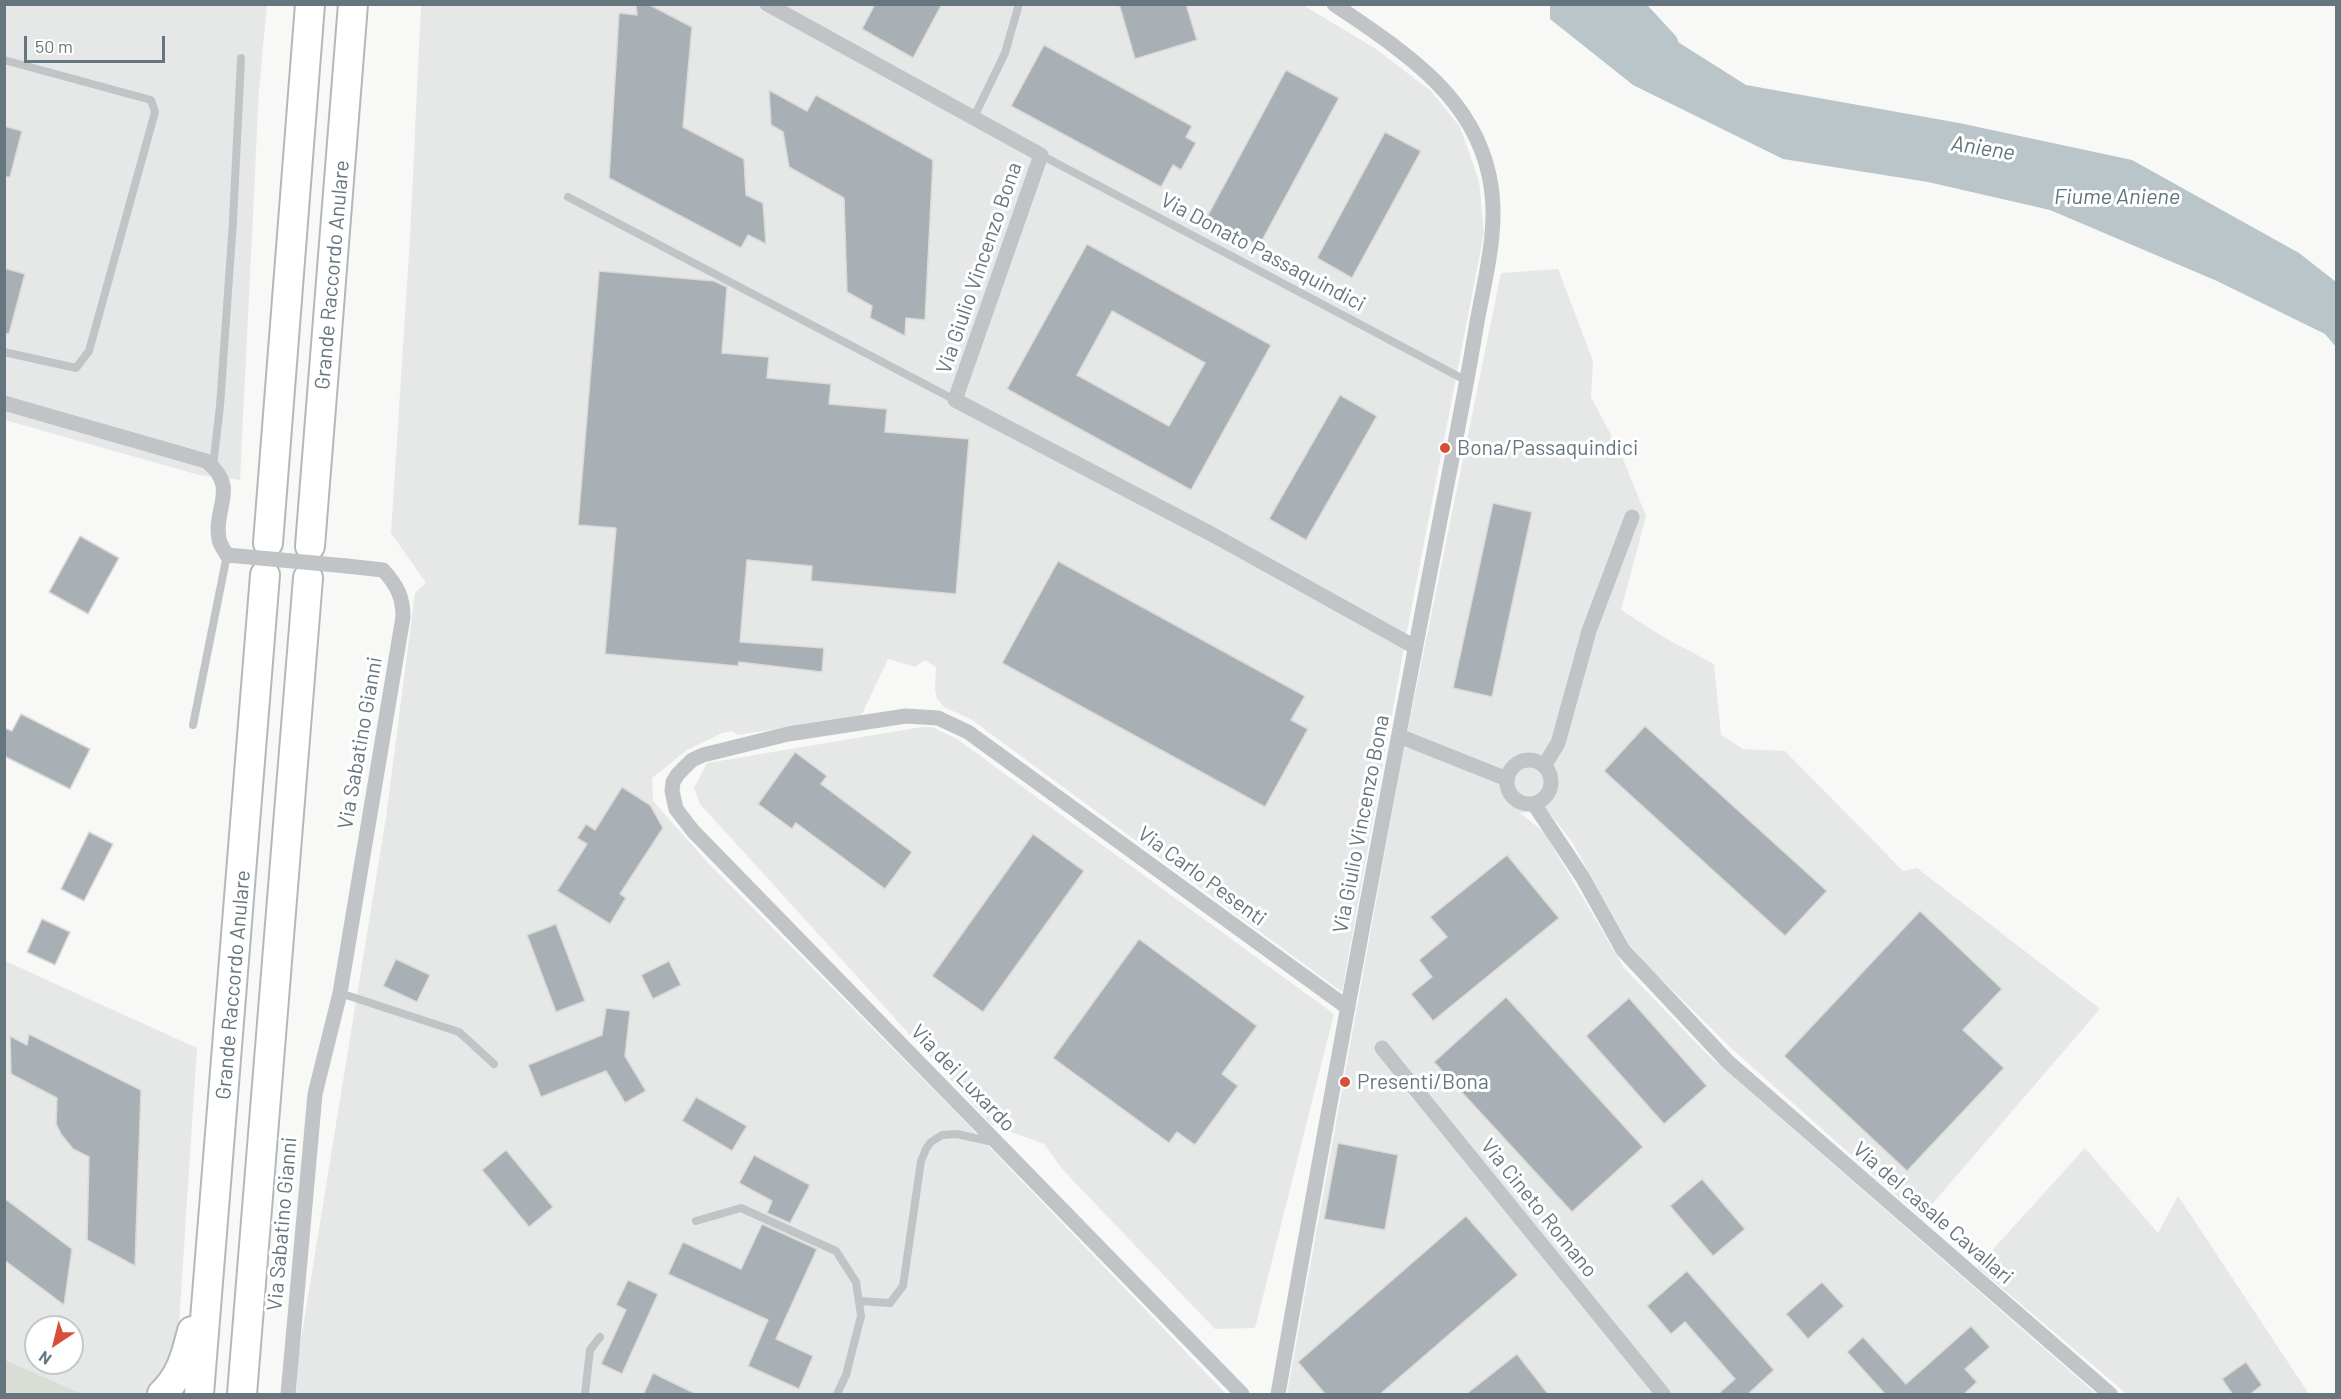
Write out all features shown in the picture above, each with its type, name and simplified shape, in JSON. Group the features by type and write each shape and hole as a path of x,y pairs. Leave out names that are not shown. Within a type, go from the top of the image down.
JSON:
{"highway":[{"name":"Grande Raccordo Anulare","path":"268,543 310,4"},
{"name":"Grande Raccordo Anulare","path":"310,546 353,4"},
{"name":"Grande Raccordo Anulare","path":"199,1395 213,1244 265,575"},
{"name":"Grande Raccordo Anulare","path":"242,1395 308,578"},
{"path":"162,1395 179,1374 186,1358 213,1244"}],"street":[{"name":"Via Giulio Vincenzo Bona","path":"767,4 1041,155 955,400 1204,530 1415,647"},
{"name":"Via Giulio Vincenzo Bona","path":"1334,4 1399,49 1439,83 1467,118 1480,145 1489,173 1494,201 1494,227 1467,381 1348,1008"},
{"path":"4,403 206,461 219,473 225,489 218,533 220,545 227,555"},
{"path":"1544,766 1558,743 1589,631 1632,517"},
{"name":"Via Sabatino Gianni","path":"227,555 383,570 399,589 403,603 403,617 340,993 315,1094 288,1395"},
{"name":"Via Carlo Pesenti","path":"673,782 685,766 698,757 750,742 906,716 938,718 968,732 1348,1008"},
{"path":"1399,736 1507,779"},
{"path":"1532,760 1544,766 1551,778 1549,792 1540,802 1519,803 1509,793 1507,779 1509,773 1518,763 1532,760"},
{"name":"Via dei Luxardo","path":"673,782 674,803 693,831 1242,1395"},
{"name":"Via del casale Cavallari","path":"1534,804 1583,878 1623,950 1728,1062 2110,1395"},
{"path":"1278,1395 1348,1008"},
{"name":"Via Cineto Romano","path":"1382,1048 1663,1395"}],"lane":[{"path":"974,117 1005,53 1019,4"},
{"path":"213,466 220,406 233,221 241,58"},
{"path":"4,60 151,100 155,112 89,351 76,368 4,352"},
{"name":"Via Donato Passaquindici","path":"1041,155 1467,381"},
{"path":"568,197 955,400"},
{"path":"193,725 227,555"},
{"path":"340,993 459,1032 494,1064"},
{"path":"859,1301 891,1303 903,1286 921,1161 931,1142 942,1136 957,1134 996,1142"},
{"path":"696,1221 741,1208 836,1251 856,1282 861,1316 846,1375 837,1395"},
{"path":"585,1395 590,1350 600,1337"}],"shaded area":[{"path":"4,5 267,5 259,90 240,480 199,475 5,420"},
{"path":"421,5 1303,5 1376,49 1431,91 1460,127 1479,181 1484,233 1407,631 1342,992 972,720 944,707 937,699 935,690 936,667 925,660 915,667 888,659 861,716 737,735 733,731 722,733 687,750 652,778 653,801 710,865 946,1102 1226,1394 296,1394 298,1358 386,817 415,593 426,583 391,533 410,238"},
{"path":"1558,269 1593,361 1591,397 1621,454 1646,516 1621,610 1665,638 1714,664 1721,735 1743,749 1785,751 1903,871 1917,868 2100,1009 1921,1217 1731,1048 1651,969 1629,944 1572,842 1547,810 1520,813 1544,832 1624,968 1707,1054 2096,1394 1287,1394 1402,758 1501,273"},
{"path":"932,727 957,739 1334,1014 1255,1328 1215,1329 1062,1169 1044,1144 992,1125 700,804 694,788 707,763"},
{"path":"5,961 197,1048 178,1339 168,1369 144,1394 83,1394 39,1375 84,1375 84,1315 24,1315 24,1368 5,1360"},
{"path":"2085,1148 2158,1233 2178,1196 2309,1394 2127,1394 1977,1267"},
{"path":"5,1360 24,1368 24,1375 39,1375 83,1394 5,1394"}],"water":[{"name":"Fiume Aniene","path":"1550,5 1623,5 1624,8 1746,85 1959,123 2132,160 2299,253 2336,282 2336,347 2325,334 2217,281 2050,210 1928,182 1783,159 1633,85 1550,19"}],"building":[{"path":"636,4 648,4 692,27 683,127 744,159 746,195 763,203 766,244 748,235 741,248 609,178 619,13 637,15"},
{"path":"875,4 942,4 913,58 862,29"},
{"path":"1119,4 1186,4 1197,40 1135,59"},
{"path":"1044,45 1192,126 1186,137 1196,143 1181,170 1173,165 1161,187 1011,106"},
{"path":"1286,70 1339,98 1259,246 1207,217"},
{"path":"769,90 807,111 816,95 933,160 925,320 906,318 905,336 870,318 872,306 847,292 844,198 789,167 783,132 771,125"},
{"path":"4,126 22,131 10,177 4,177"},
{"path":"1385,132 1421,151 1352,278 1317,258"},
{"path":"1087,244 1271,345 1191,490 1007,389","holes":["1112,311 1205,363 1169,426 1077,375"]},
{"path":"4,268 25,274 9,334 4,333"},
{"path":"599,271 714,281 727,287 722,353 769,357 767,378 831,384 829,404 887,409 885,432 969,439 956,594 811,581 812,566 747,560 740,642 824,648 822,672 739,662 738,666 605,654 616,528 578,525"},
{"path":"1340,395 1377,416 1306,540 1269,519"},
{"path":"1493,503 1532,512 1492,697 1453,688"},
{"path":"80,536 119,558 88,614 49,592"},
{"path":"1058,561 1305,696 1291,720 1308,729 1265,807 1002,663"},
{"path":"21,714 90,749 70,789 4,756 4,728 12,731"},
{"path":"1645,726 1827,891 1785,936 1604,771"},
{"path":"795,752 827,776 821,784 912,852 885,889 796,823 792,829 758,804"},
{"path":"622,787 650,805 663,828 620,894 626,898 610,924 557,891 587,844 577,838 586,824 595,830"},
{"path":"89,832 113,844 84,901 61,889"},
{"path":"1033,834 1084,871 983,1012 932,976"},
{"path":"1507,855 1559,918 1433,1021 1411,994 1432,977 1419,960 1447,937 1430,917"},
{"path":"1920,911 2002,989 1963,1030 2004,1068 1907,1171 1784,1056"},
{"path":"42,919 70,932 55,965 27,952"},
{"path":"556,924 585,1001 556,1012 527,935"},
{"path":"1139,939 1257,1026 1222,1074 1238,1086 1195,1145 1177,1132 1169,1143 1053,1058"},
{"path":"396,959 430,975 417,1002 383,986"},
{"path":"669,961 681,985 653,999 641,975"},
{"path":"1506,997 1643,1147 1572,1212 1434,1062"},
{"path":"1629,998 1707,1086 1664,1124 1586,1036"},
{"path":"606,1008 630,1011 625,1056 646,1091 625,1103 606,1071 541,1097 528,1065 602,1035"},
{"path":"29,1034 141,1090 135,1266 87,1240 89,1157 73,1149 61,1134 56,1124 57,1098 11,1074 10,1036 27,1045"},
{"path":"696,1097 747,1126 732,1151 682,1121"},
{"path":"1338,1143 1398,1155 1385,1230 1324,1219"},
{"path":"506,1150 553,1207 529,1227 482,1170"},
{"path":"754,1155 810,1185 790,1223 767,1213 772,1201 739,1183"},
{"path":"1702,1179 1745,1229 1713,1256 1670,1206"},
{"path":"4,1198 72,1249 64,1305 4,1260"},
{"path":"1466,1216 1518,1275 1379,1395 1326,1395 1298,1362"},
{"path":"762,1224 817,1249 776,1339 813,1356 799,1389 748,1366 768,1320 668,1274 683,1242 741,1269"},
{"path":"1687,1271 1774,1370 1747,1395 1717,1395 1735,1379 1685,1322 1671,1334 1647,1306"},
{"path":"628,1280 658,1294 622,1374 601,1364 626,1310 616,1305"},
{"path":"1822,1282 1844,1306 1808,1339 1786,1314"},
{"path":"1971,1326 1990,1347 1965,1369 1977,1382 1963,1395 1886,1395 1847,1352 1863,1337 1906,1384"},
{"path":"1517,1354 1549,1395 1465,1395"},
{"path":"2246,1362 2262,1385 2249,1395 2233,1395 2222,1379"},
{"path":"653,1373 698,1395 643,1395"}],"waterway":[{"name":"Aniene","path":"1623,4 1662,46"}],"place":[{"name":"Bona/Passaquindici","path":"1445,448"},
{"name":"Presenti/Bona","path":"1345,1082"}]}
